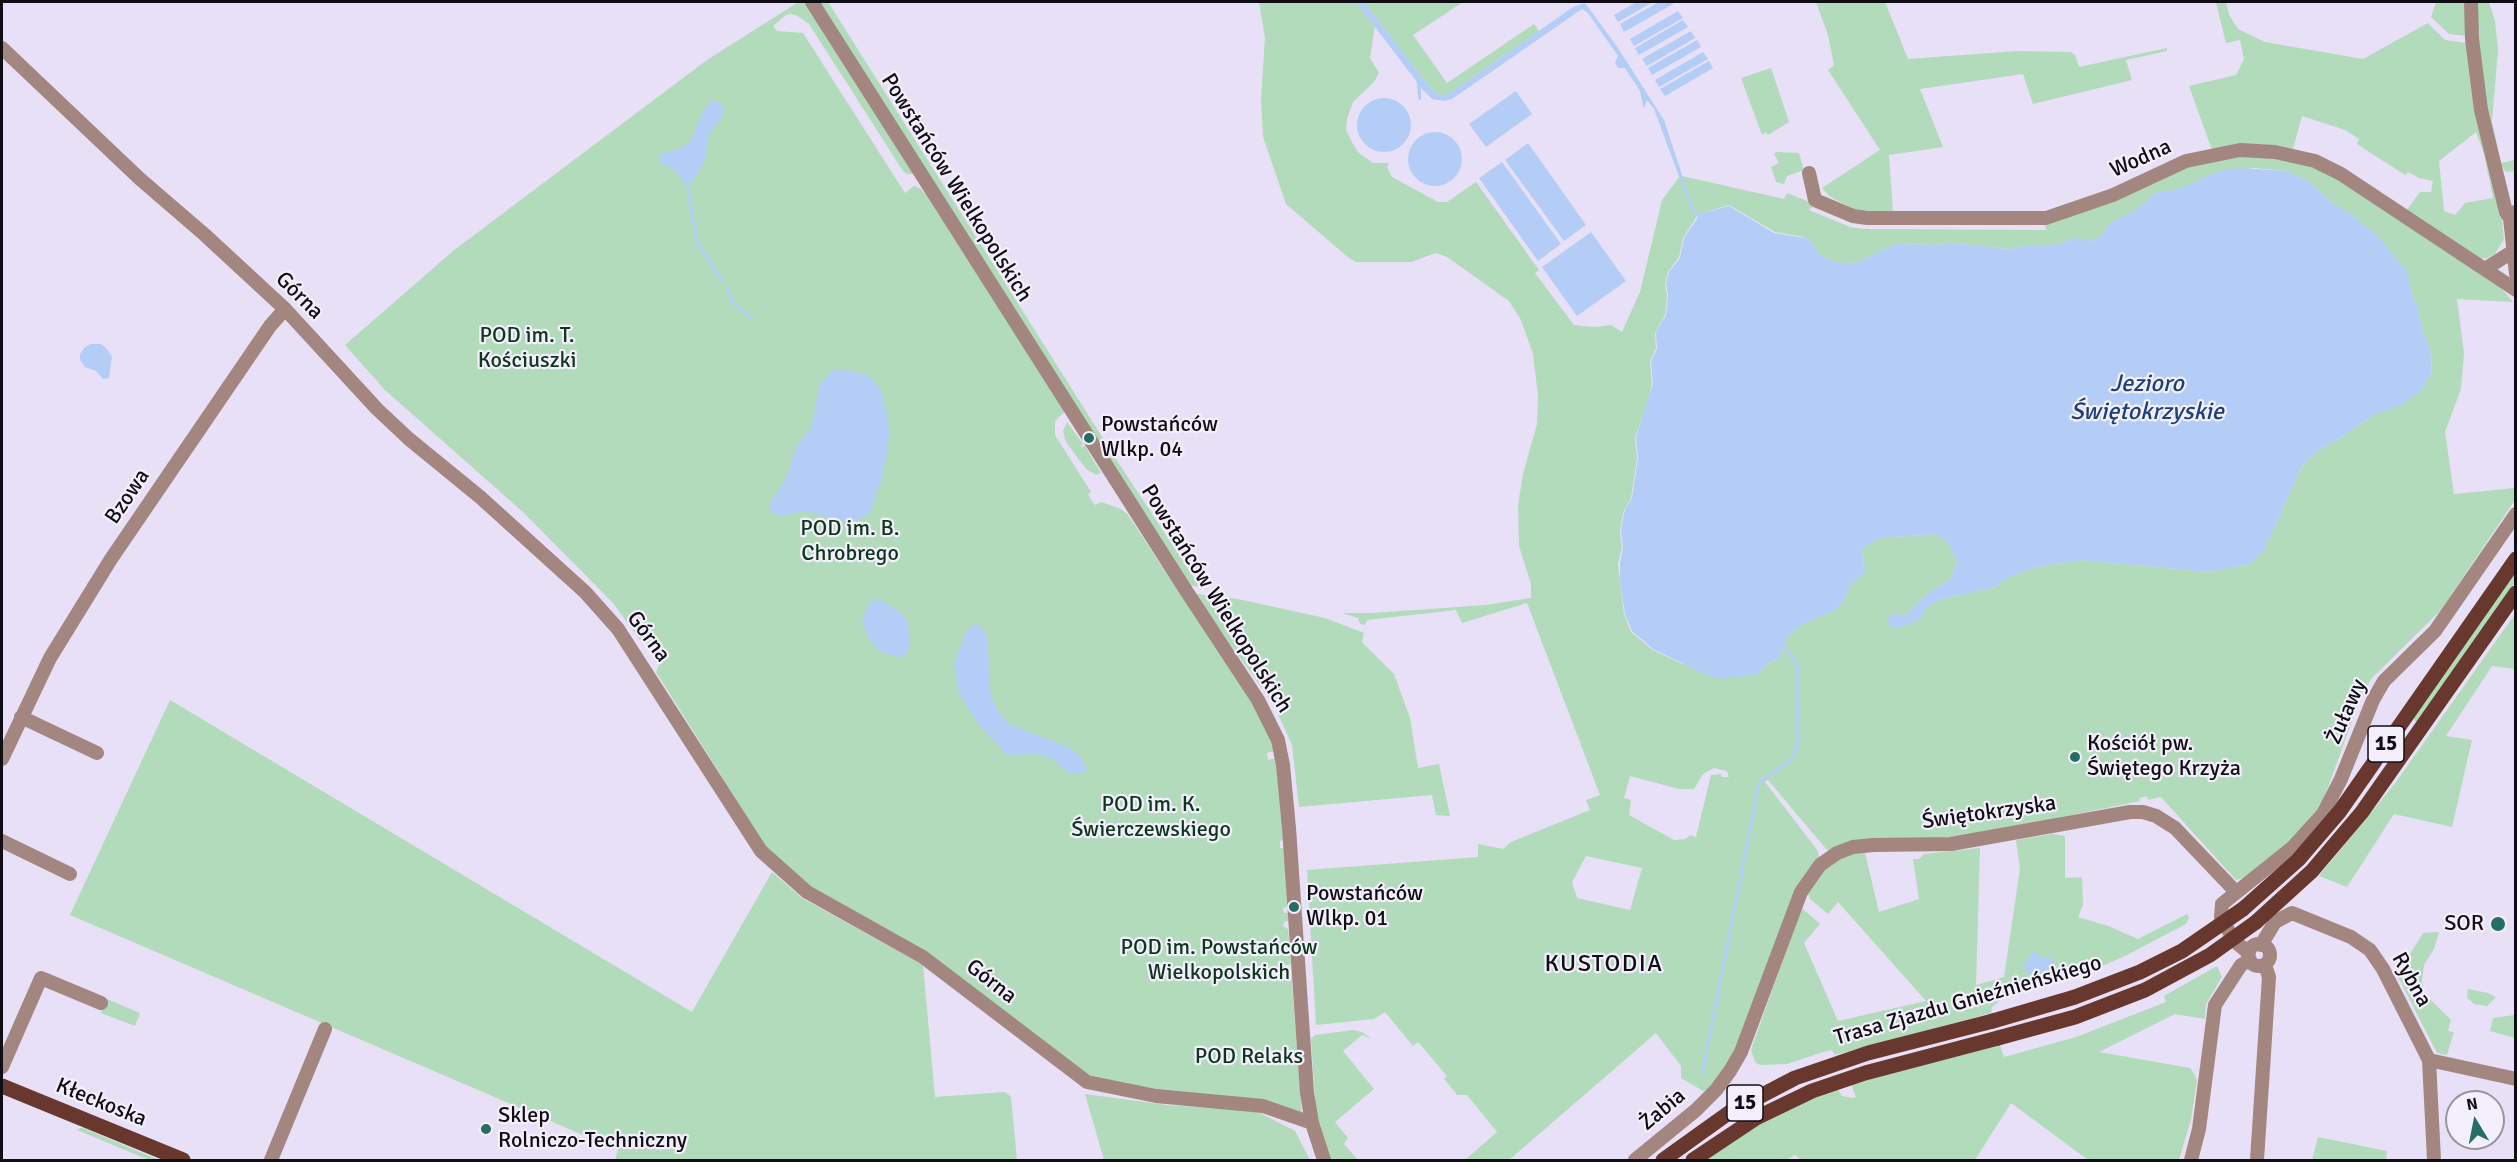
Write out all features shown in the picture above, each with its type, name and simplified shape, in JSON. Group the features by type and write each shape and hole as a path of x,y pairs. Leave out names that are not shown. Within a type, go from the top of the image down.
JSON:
{"main road":[{"name":"Trasa Zjazdu Gnieźnieńskiego","path":"1663,1161 1697,1134 1742,1105 1787,1082 1837,1062 2075,997 2140,972 2181,951 2243,909 2298,860 2340,811 2516,559"},
{"name":"Trasa Zjazdu Gnieźnieńskiego","path":"1693,1161 1756,1118 1812,1091 1849,1077 2075,1017 2145,990 2210,955 2256,922 2312,871 2362,812 2516,593"},
{"name":"Kłeckoska","path":"2,1086 183,1161"}],"street":[{"name":"Powstańców Wielkopolskich","path":"812,2 1185,590 1258,700 1278,740 1286,797 1307,1093 1312,1124 1324,1161"},
{"path":"2471,2 2472,39 2481,110 2505,207 2513,215 2512,252 2516,274"},
{"name":"Górna","path":"2,48 140,179 285,309 377,409 562,569 618,629 761,851 807,892 923,957 1087,1083 1156,1096 1263,1106 1312,1124"},
{"name":"Wodna","path":"1809,173 1815,200 1853,216 1867,218 2046,218 2113,195 2186,161 2240,150 2275,152 2315,161 2341,174 2516,290"},
{"path":"2485,270 2512,252"},
{"name":"Bzowa","path":"2,759 50,658 111,559 270,326 285,309"},
{"name":"Żuławy","path":"2236,892 2293,847 2323,814 2341,779 2373,700 2384,681 2435,631 2516,514"},
{"path":"21,717 97,753"},
{"name":"Świętokrzyska","path":"1716,1090 1741,1052 1801,892 1820,865 1837,853 1853,847 1873,845 1931,845 1975,841 2130,812 2143,812 2156,816 2175,828 2236,892"},
{"path":"2,841 70,874"},
{"path":"2236,892 2222,904 2221,916 2238,944 2253,960 2266,968 2269,977 2257,1161"},
{"name":"Rybna","path":"2261,945 2275,922 2292,913 2351,937 2370,950 2383,969 2429,1060 2434,1161"},
{"path":"2191,1161 2199,1129 2215,1005 2239,967 2253,960 2267,962 2270,957 2267,948 2261,945 2253,946 2253,960"},
{"path":"2,1067 41,978 101,1003"},
{"path":"271,1161 325,1029"},
{"path":"2429,1060 2516,1080"},
{"name":"Żabia","path":"1635,1161 1696,1110 1716,1090"}],"green space":[{"path":"804,2 915,174 907,174 903,171 809,24 791,14 786,15 773,26 777,31 803,33 905,193 914,186 926,195 1064,408 1064,412 1055,421 1055,435 1091,492 1088,494 1090,498 1095,505 1101,502 1121,509 1128,515 1264,721 1275,751 1267,753 1268,760 1277,758 1284,840 1280,841 1280,848 1286,848 1287,907 1283,908 1284,913 1288,913 1288,921 1284,922 1283,926 1288,929 1291,964 1284,966 1284,971 1291,970 1302,1115 1085,1077 1050,1048 810,888 770,853 656,672 659,665 645,642 640,640 613,603 524,513 385,390 345,345 453,251 707,60 797,3"},
{"path":"820,2 828,2 1116,459 1200,587 1189,585"},
{"path":"1259,2 1356,2 1375,26 1370,58 1379,73 1374,82 1353,102 1347,119 1346,130 1359,153 1373,163 1389,163 1387,167 1392,177 1438,202 1447,202 1476,182 1539,270 1535,273 1574,325 1595,327 1611,325 1622,332 1640,292 1662,200 1680,176 1690,206 1697,216 1683,238 1679,257 1668,272 1665,285 1667,296 1665,315 1655,333 1656,349 1650,361 1652,384 1647,406 1635,437 1637,459 1631,498 1624,510 1620,530 1622,548 1618,564 1624,614 1631,632 1653,650 1680,663 1739,676 1756,675 1770,662 1780,658 1783,645 1790,634 1802,625 1835,610 1843,602 1850,586 1865,572 1862,551 1865,546 1881,538 1937,534 1949,544 1957,562 1951,579 1927,594 1905,616 1895,613 1886,618 1921,618 1927,607 1938,600 1995,587 2007,578 2035,567 2081,560 2208,572 2250,564 2264,551 2302,466 2319,450 2372,416 2421,391 2432,372 2430,349 2422,329 2418,308 2411,293 2408,274 2378,236 2332,203 2308,181 2286,171 2254,168 2214,173 2185,187 2154,194 2139,208 2110,223 2102,236 2091,241 2076,238 2055,245 2032,245 2009,249 1952,243 1895,244 1858,262 1847,264 1832,261 1818,254 1813,244 1804,237 1775,232 1729,205 1699,214 1692,205 1682,176 1784,199 1787,193 1815,204 1809,210 1850,227 2046,230 2045,223 2066,218 2115,199 2189,165 2225,157 2260,154 2313,165 2498,284 2513,302 2457,299 2464,353 2461,389 2445,432 2454,494 2515,488 2515,500 2441,610 2371,679 2357,707 2321,807 2293,838 2247,877 2236,880 2161,797 2148,800 2147,796 2139,798 2140,801 1980,834 1827,850 1768,780 1765,782 1818,851 1819,858 1735,1054 1711,1088 1703,1091 1681,1078 1681,1066 1656,1033 1509,1160 1465,1160 1497,1132 1467,1095 1457,1095 1444,1079 1447,1076 1418,1042 1413,1046 1385,1012 1374,1019 1316,1025 1307,870 1478,857 1478,844 1503,849 1511,842 1590,810 1586,800 1600,795 1527,603 1462,623 1456,610 1367,620 1365,625 1360,624 1358,618 1342,613 1486,605 1531,598 1531,584 1519,546 1518,505 1523,474 1537,424 1538,396 1533,354 1521,320 1509,301 1447,257 1436,253 1411,262 1356,262 1286,204 1263,137 1261,98 1265,38","holes":["1714,768 1727,771 1729,777 1721,777 1722,774 1711,775 1696,837 1691,835 1685,839 1674,840 1629,815 1631,800 1624,798 1630,776 1679,789 1694,789 1703,774","1586,856 1642,868 1630,910 1577,898 1572,882"]},
{"path":"1364,2 1463,2 1413,35 1447,83 1534,24 1539,31 1452,92 1444,95 1437,94"},
{"path":"1816,2 1885,2 1908,59 2017,51 2071,52 2075,55 2079,67 2167,48 2167,51 2126,60 2132,80 2033,104 2023,74 1920,89 1943,147 1889,155 1893,212 1859,212 1829,196 1822,188 1880,150 1828,70 1834,65 1828,35"},
{"path":"2216,2 2226,2 2229,15 2238,29 2265,42 2363,59 2428,23 2445,40 2466,43 2501,210 2504,239 2495,254 2479,259 2406,211 2420,192 2431,192 2433,181 2419,178 2408,172 2405,175 2357,144 2359,139 2345,130 2302,116 2293,149 2260,144 2212,150 2189,86 2236,75 2244,59 2240,40 2226,43","holes":["2476,132 2484,154 2493,198 2465,203 2455,215 2444,211 2439,161"]},
{"path":"2436,2 2467,2 2468,36 2449,34 2431,17"},
{"path":"2475,2 2489,2 2495,21 2498,50 2492,122 2501,163 2515,160 2515,171 2506,172 2499,163 2485,112"},
{"path":"1771,68 1789,122 1768,135 1766,132 1762,135 1741,78"},
{"path":"1776,152 1799,153 1804,170 1787,176 1784,184 1776,182 1771,167 1779,163 1774,154"},
{"path":"1067,422 1083,444 1080,447 1085,446 1101,473 1096,475 1086,469 1066,442 1063,431"},
{"path":"2515,570 2515,582 2416,722 2413,718"},
{"path":"1196,595 1238,599 1325,618 1364,633 1362,642 1394,674 1410,718 1418,768 1439,764 1450,816 1436,815 1432,795 1299,807 1292,745 1274,705 1205,609"},
{"path":"2515,614 2515,669 2492,666 2446,736 2472,740 2452,827 2394,814 2347,887 2319,876 2396,782"},
{"path":"170,700 692,1012 772,872 802,898 923,965 935,1097 1005,1092 1011,1097 1017,1160 615,1160 618,1150 70,915"},
{"path":"2052,834 2065,836 2065,878 2082,877 2083,905 2078,917 2108,926 2138,939 2187,914 2189,918 2186,924 2093,970 2004,997 1992,1007 1991,1013 1835,1055 1832,1050 1787,1064 1760,1065 1755,1062 1751,1050 1799,914 1803,909 1820,924 1804,943 1838,1021 1926,1001 1838,902 1828,914 1810,899 1808,894 1821,872 1835,860 1854,853 1865,853 1879,912 1919,899 1913,859 1919,859 1924,854 1980,848 1976,985 2004,977 2020,869 2016,840"},
{"path":"2439,932 2434,949 2424,965 2422,981 2424,993 2451,1020 2448,1031 2454,1032 2447,1055 2437,1053 2397,975 2423,933"},
{"path":"2217,966 2222,977 2206,1004 2205,1019 2175,1014 2099,1052 2190,1068 2197,1081 2191,1119 2179,1160 2088,1160 2011,1103 1975,1160 1801,1160 1795,1155 1787,1160 1704,1160 1745,1132 1793,1106 1837,1089 1842,1096 1852,1098 1856,1097 1851,1084 2000,1045 2004,1057 2076,1037 2166,1002 2164,996"},
{"path":"2468,989 2496,997 2487,1006 2474,1004 2467,997"},
{"path":"107,999 140,1013 135,1026 101,1013"},
{"path":"2515,1015 2515,1038 2490,1031 2493,1018"},
{"path":"1353,1030 1362,1032 1372,1039 1362,1035 1343,1051 1374,1089 1335,1122 1348,1138 1344,1144 1358,1160 1330,1160 1316,1115 1311,1039 1315,1035"},
{"path":"1085,1094 1167,1105 1256,1111 1295,1131 1310,1160 1104,1160"},
{"path":"80,1128 159,1160 149,1160 77,1130"},
{"path":"2318,1137 2387,1151 2386,1160 2312,1160"}],"water":[{"name":"Jezioro Świętokrzyskie","path":"1356,2 1364,2 1429,86 1437,94 1444,95 1452,92 1573,7 1585,3 1616,45 1664,120 1692,205 1699,214 1729,206 1774,233 1805,238 1813,244 1818,254 1832,261 1847,264 1858,262 1895,244 1952,243 2009,249 2032,245 2055,245 2076,238 2091,241 2102,236 2110,223 2139,208 2154,194 2184,187 2214,173 2237,168 2286,171 2308,181 2332,203 2378,236 2408,273 2411,293 2418,308 2422,329 2430,349 2432,372 2421,391 2401,405 2372,416 2319,450 2302,466 2264,551 2250,564 2208,572 2081,560 2035,567 2007,578 1995,587 1938,600 1927,607 1921,618 1893,629 1886,618 1895,613 1905,616 1927,594 1951,579 1957,562 1949,544 1937,534 1881,538 1865,546 1862,551 1865,572 1850,586 1843,602 1835,610 1802,625 1790,634 1783,645 1780,658 1770,662 1756,675 1721,679 1702,673 1653,649 1632,631 1625,614 1620,581 1623,547 1621,530 1625,509 1632,498 1638,458 1636,437 1653,384 1651,361 1657,349 1656,332 1666,315 1668,295 1666,284 1669,272 1680,258 1684,238 1698,217 1690,206 1654,109 1647,100 1644,109 1640,91 1625,68 1618,68 1615,63 1618,56 1588,13 1582,9 1452,99 1445,101 1432,99 1421,88 1421,100 1418,99 1417,82"},
{"path":"1636,2 1653,2 1618,22 1614,15"},
{"path":"1659,2 1672,2 1673,4 1624,32 1620,24"},
{"path":"1678,11 1683,18 1634,46 1630,39"},
{"path":"1683,20 1688,27 1639,55 1635,48"},
{"path":"1691,31 1695,38 1647,66 1642,59"},
{"path":"1697,40 1701,47 1652,75 1648,68"},
{"path":"1703,52 1708,59 1659,87 1655,80"},
{"path":"1709,61 1713,68 1665,96 1660,89"},
{"path":"1516,91 1532,114 1486,147 1469,124"},
{"path":"1384,98 1394,100 1403,106 1409,115 1411,125 1409,135 1403,144 1394,150 1384,152 1374,150 1365,144 1359,135 1357,125 1359,115 1365,106 1374,100"},
{"path":"713,100 722,104 724,110 722,117 709,134 704,163 691,183 683,182 674,169 659,163 659,155 681,148 690,142 705,108"},
{"path":"1435,132 1445,134 1454,140 1460,149 1462,159 1460,169 1454,178 1445,184 1435,186 1425,184 1416,178 1410,169 1408,159 1410,149 1416,140 1425,134"},
{"path":"1528,143 1586,225 1564,241 1505,160"},
{"path":"1502,162 1561,244 1538,261 1479,178"},
{"path":"1591,232 1626,281 1577,316 1542,267"},
{"path":"91,344 101,344 112,357 109,378 103,379 96,371 85,367 80,360 80,354 85,347"},
{"path":"844,369 870,376 882,393 888,419 889,436 886,459 870,512 849,523 805,511 781,516 771,513 770,504 785,480 797,445 811,428 820,383 834,370"},
{"path":"876,599 901,613 908,622 910,647 905,655 899,657 884,653 876,648 868,637 862,621 870,602"},
{"path":"973,625 980,626 986,634 990,691 997,710 1009,724 1070,748 1082,758 1087,768 1084,773 1070,774 1052,758 1035,754 1007,755 979,725 959,694 954,664 967,630"},
{"path":"2033,951 2041,957 2053,959 2056,967 2054,972 2036,976 2028,974 2023,968"}],"waterway":[{"path":"687,183 697,243 723,282"},
{"path":"727,288 732,301 752,319"},
{"path":"1702,1074 1759,783 1792,758 1798,743 1797,662 1783,645"}],"place":[{"name":"Powstańców Wlkp. 04","path":"1089,438"},
{"name":"Kościół pw. Świętego Krzyża","path":"2075,757"},
{"name":"Powstańców Wlkp. 01","path":"1294,907"},
{"name":"SOR","path":"2498,924"},
{"name":"Sklep Rolniczo-Techniczny","path":"486,1129"}],"district":[{"name":"KUSTODIA","path":"1604,965"}],"park label":[{"name":"POD im. T. Kościuszki","path":"527,348"},
{"name":"POD im. B. Chrobrego","path":"850,542"},
{"name":"POD im. K. Świerczewskiego","path":"1151,818"},
{"name":"POD im. Powstańców Wielkopolskich","path":"1219,960"},
{"name":"POD Relaks","path":"1249,1057"}]}
